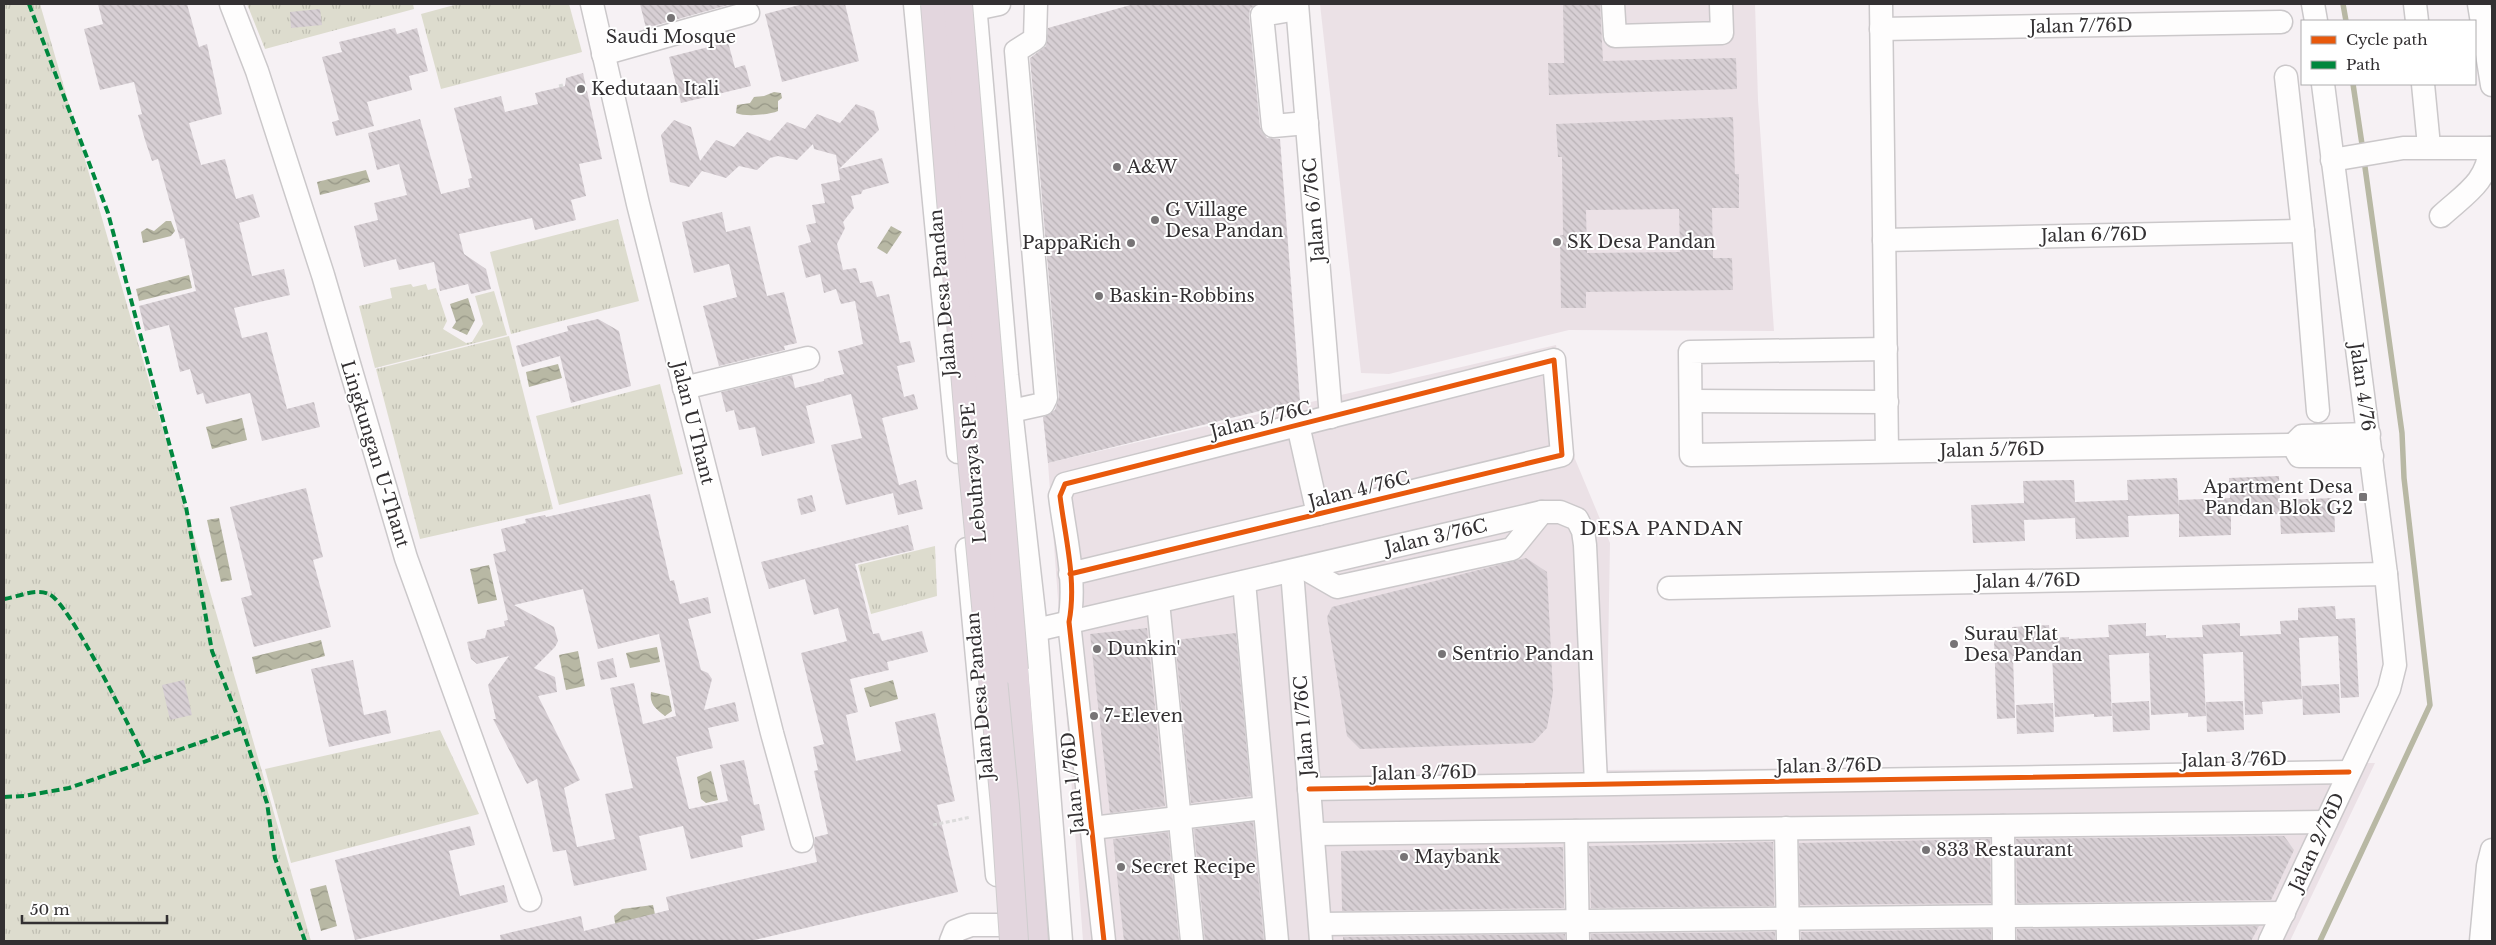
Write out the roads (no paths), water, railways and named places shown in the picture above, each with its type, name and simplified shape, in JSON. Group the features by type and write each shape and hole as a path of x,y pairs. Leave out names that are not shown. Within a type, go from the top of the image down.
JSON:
{"highway":[{"name":"Lebuhraya SPE","path":"950,7 972,459 1005,805 1006,936"},
{"name":"Lebuhraya SPE","path":"950,7 1025,794 1034,941"}],"street":[{"name":"Lingkungan U-Thant","path":"231,4 290,172 406,558 530,900"},
{"name":"Jalan U Thant","path":"592,4 638,204 684,388 774,742 802,841"},
{"name":"Jalan Desa Pandan","path":"915,4 1006,936"},
{"path":"929,146 931,80 926,27 929,18 950,7 999,4"},
{"path":"1011,411 1043,404 1046,398 1042,370 1016,51 1035,38 1036,4"},
{"path":"1614,4 1615,36 1722,33 1721,4"},
{"path":"1881,4 1887,451"},
{"path":"2313,4 2316,20"},
{"path":"2415,4 2417,20"},
{"path":"2479,4 2492,85"},
{"path":"950,7 1007,375 1036,630 1061,941"},
{"name":"Jalan Desa Pandan","path":"950,7 968,182 998,586 1029,941"},
{"path":"1297,7 1262,15 1273,126 1307,123"},
{"name":"Jalan 6/76C","path":"1297,7 1331,417"},
{"path":"603,54 748,13"},
{"name":"Jalan 7/76D","path":"1881,29 2256,13 2281,22"},
{"path":"2286,77 2303,231 2318,411"},
{"name":"Jalan 4/76","path":"2323,85 2343,159 2370,445 2395,665 2389,689"},
{"path":"2423,85 2429,146"},
{"path":"2343,159 2390,150 2429,146 2491,148 2489,165 2483,176 2441,216"},
{"name":"Jalan 6/76D","path":"1884,240 2303,231"},
{"path":"1886,349 1690,352 1691,400 1887,402"},
{"path":"684,388 808,358"},
{"name":"Jalan 5/76C","path":"1070,574 1060,496 1065,484 1554,360"},
{"name":"Jalan 4/76C","path":"1070,574 1562,454 1554,360"},
{"path":"1007,375 1042,370"},
{"name":"Jalan 5/76D","path":"1691,400 1691,455 2292,445 2299,456 2370,445"},
{"path":"1298,425 1318,514"},
{"name":"Jalan 3/76C","path":"1036,630 1542,512 1560,512 1577,519 1583,531 1596,783"},
{"name":"Jalan 1/76C","path":"1298,570 1309,789 1320,933"},
{"path":"1069,622 1074,601 1070,574"},
{"name":"Jalan 4/76D","path":"1669,588 2386,574"},
{"path":"1244,582 1277,941"},
{"path":"1158,602 1192,941"},
{"name":"Jalan 1/76D","path":"1069,622 1104,941"},
{"name":"Jalan 2/76D","path":"2270,941 2389,689"},
{"name":"Jalan 3/76D","path":"1309,789 2349,772"},
{"path":"1092,828 1264,808"},
{"path":"1313,834 2326,822"},
{"path":"2003,826 2004,941"},
{"path":"1786,828 1788,941"},
{"path":"1576,831 1578,931"},
{"path":"2481,941 2488,866 2492,850"},
{"path":"1320,933 1578,931 1787,918 2284,913"},
{"path":"951,941 955,930 971,925 1006,936"}],"water":[{"path":"774,92 781,93 782,98 778,101 778,111 757,115 736,113 737,105 750,103 754,97"},
{"path":"366,170 370,182 320,195 317,182"},
{"path":"166,221 171,221 175,231 171,236 143,243 141,232 147,228 154,231"},
{"path":"891,226 902,232 887,254 877,248"},
{"path":"189,275 192,288 139,301 136,289"},
{"path":"468,298 475,320 467,335 452,328 456,322 450,304"},
{"path":"558,364 562,378 529,387 526,372"},
{"path":"242,418 247,440 212,449 206,427"},
{"path":"219,518 232,580 221,582 207,520"},
{"path":"489,565 497,600 478,604 470,569"},
{"path":"321,640 325,656 256,674 252,657"},
{"path":"657,647 660,662 630,668 626,653"},
{"path":"578,651 585,686 566,690 559,655"},
{"path":"893,680 898,699 870,707 864,688"},
{"path":"651,692 669,696 672,711 665,716 659,711 652,703"},
{"path":"711,771 718,800 706,803 701,799 697,777"},
{"path":"326,885 337,926 321,931 310,889"},
{"path":"653,905 656,919 616,929 614,916 622,909"}],"waterway":[{"path":"2343,4 2346,20"},
{"path":"2353,85 2363,151"},
{"path":"2320,941 2430,705 2404,478 2402,433 2364,160"}],"place":[{"name":"Saudi Mosque","path":"671,18"},
{"name":"Kedutaan Itali","path":"581,89"},
{"name":"A&W","path":"1117,167"},
{"name":"G Village Desa Pandan","path":"1155,220"},
{"name":"SK Desa Pandan","path":"1557,242"},
{"name":"PappaRich","path":"1131,243"},
{"name":"Baskin-Robbins","path":"1099,296"},
{"name":"Apartment Desa Pandan Blok G2","path":"2363,497"},
{"name":"Surau Flat Desa Pandan","path":"1954,644"},
{"name":"Dunkin'","path":"1097,649"},
{"name":"Sentrio Pandan","path":"1442,654"},
{"name":"7-Eleven","path":"1094,716"},
{"name":"833 Restaurant","path":"1926,850"},
{"name":"Maybank","path":"1404,857"},
{"name":"Secret Recipe","path":"1121,867"}],"district":[{"name":"DESA PANDAN","path":"1662,528"}]}
